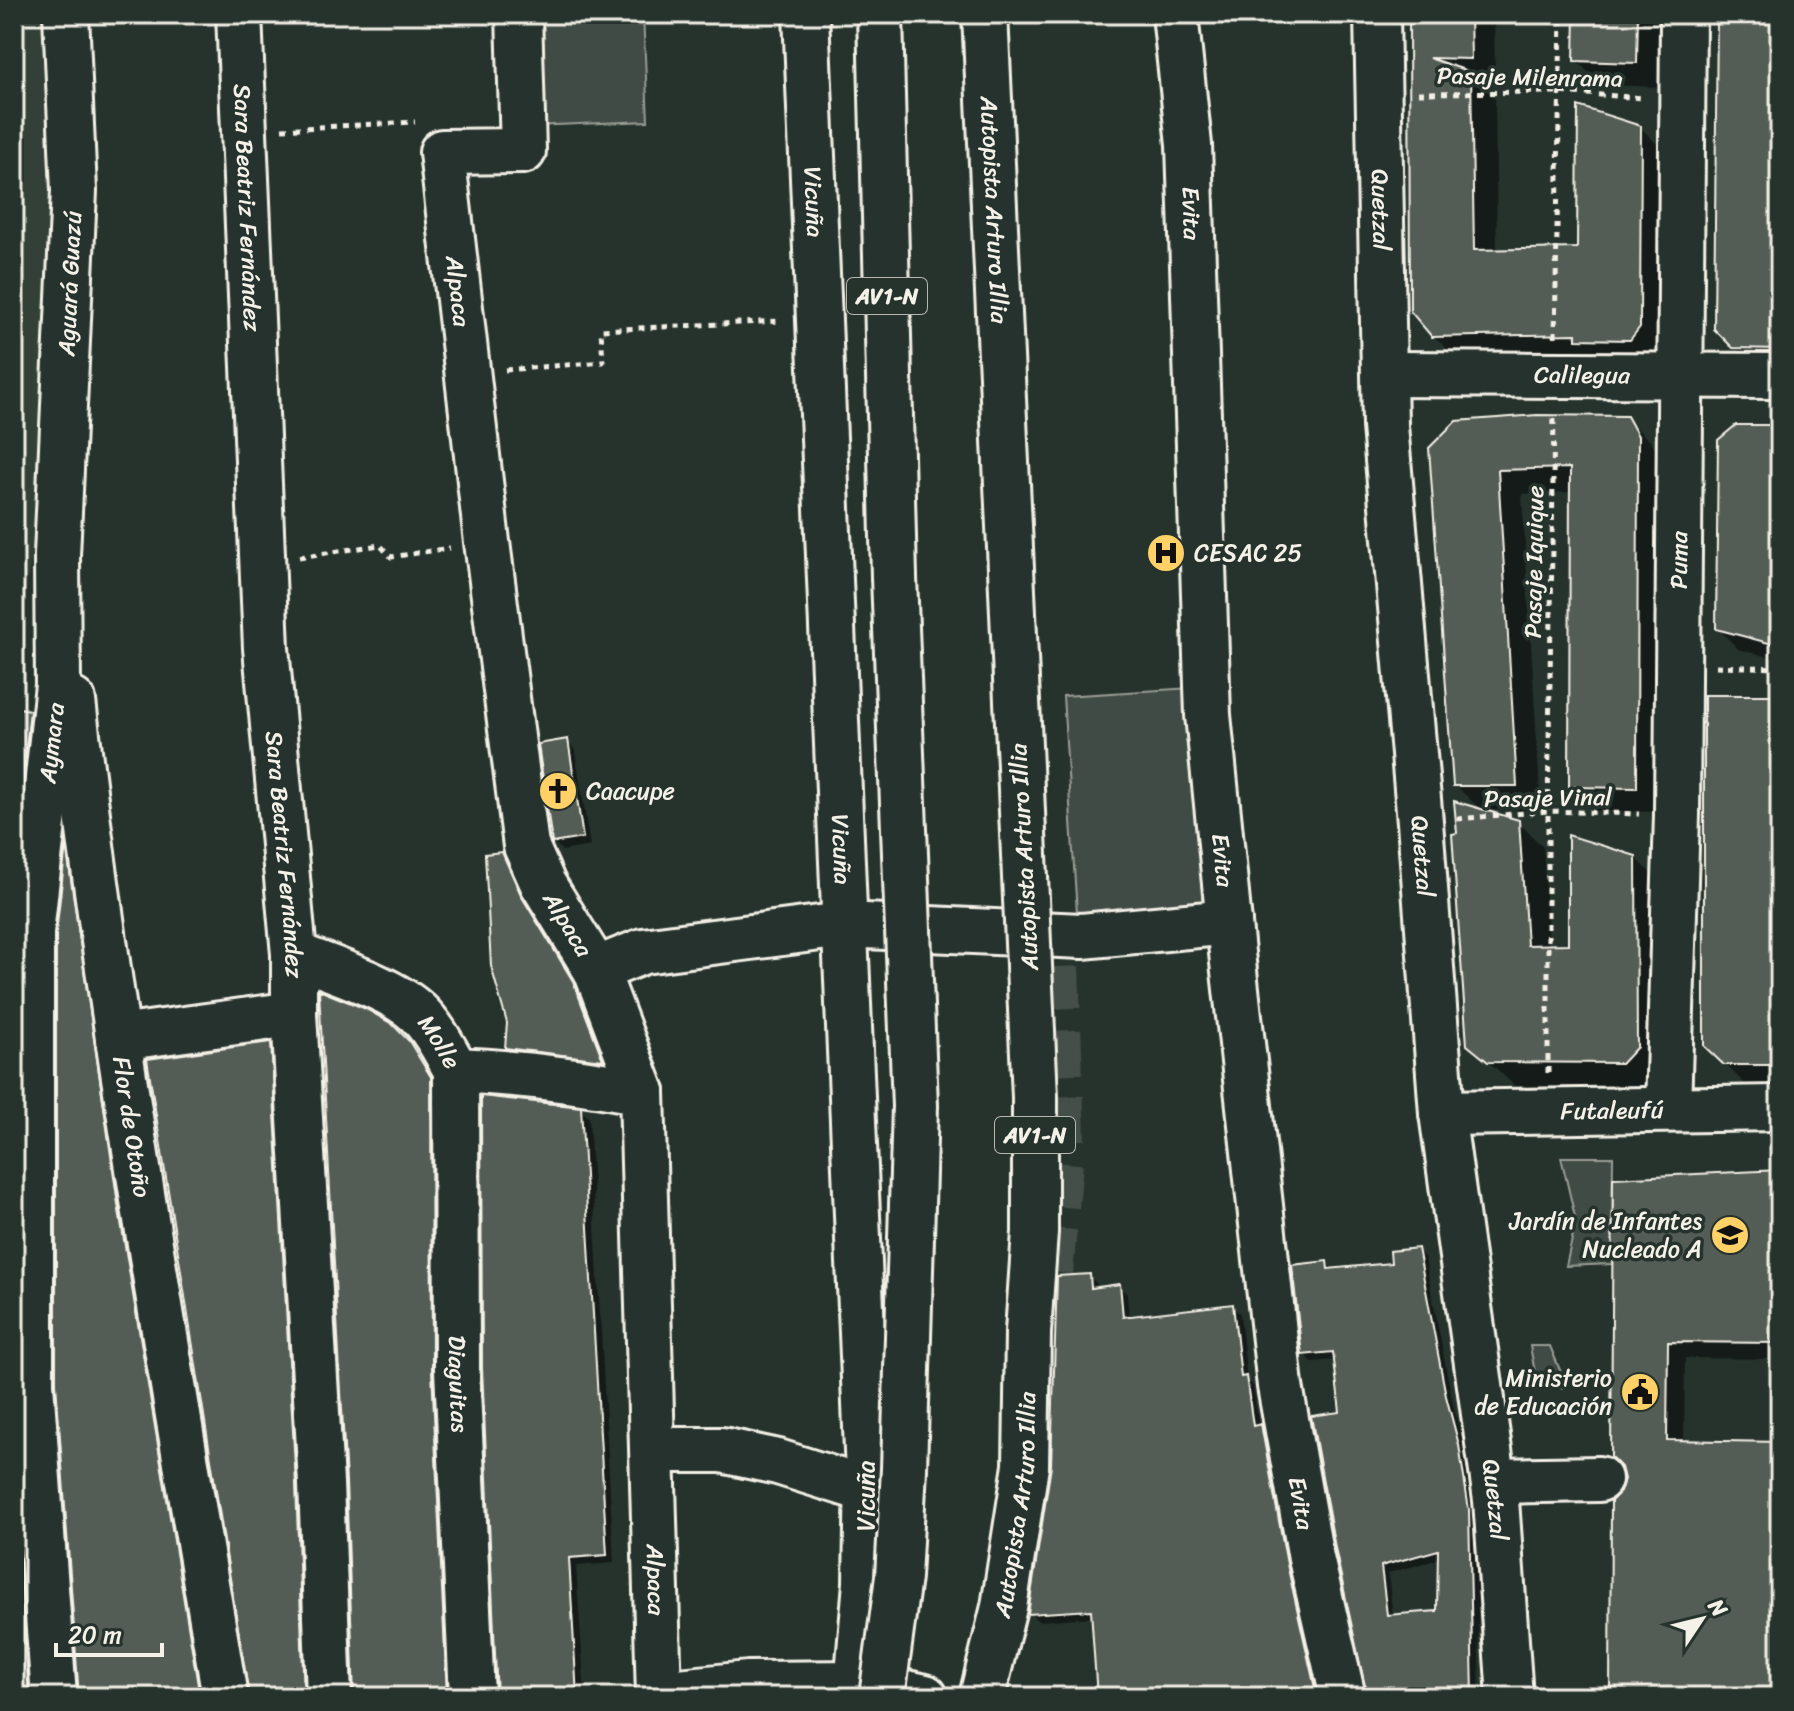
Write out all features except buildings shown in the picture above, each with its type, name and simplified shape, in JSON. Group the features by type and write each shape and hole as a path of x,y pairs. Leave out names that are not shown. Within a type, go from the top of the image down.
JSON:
{"main road":[{"name":"Aguará Guazú","path":"57,555 74,191 66,14"},
{"name":"Sara Beatriz Fernández","path":"239,14 266,648 294,954 294,1014 321,1483 329,1697"},
{"path":"442,152 523,151 519,14"},
{"name":"Vicuña","path":"806,14 867,1490 866,1692"},
{"name":"AV1-N","path":"866,1692 898,1577 915,1106 894,577 880,14"},
{"name":"Autopista Arturo Illia","path":"982,1697 1004,1607 1026,1466 1028,1332 1035,1232 1034,1082 985,14"},
{"name":"Evita","path":"1175,14 1189,145 1208,715 1280,1386 1311,1558 1343,1697"},
{"name":"Quetzal","path":"1377,14 1385,426 1442,1113 1494,1481 1510,1697"},
{"name":"Puma","path":"1668,1108 1677,815 1683,14"},
{"name":"Alpaca","path":"442,152 526,846 543,884 596,970 642,1092 659,1695"},
{"name":"Calilegua","path":"1384,374 1780,376"},
{"name":"Flor de Otoño","path":"57,555 91,844 140,1186 225,1697"},
{"name":"Aymara","path":"54,1697 31,1384 30,1276 31,933 58,685 57,555"},
{"path":"596,970 643,951 843,925 1082,936 1229,922"},
{"name":"Molle","path":"294,954 392,995 418,1013 456,1070 512,1072 583,1080 642,1092"},
{"path":"119,1038 294,1014"},
{"name":"Diaguitas","path":"456,1070 457,1369 472,1697"},
{"name":"Futaleufú","path":"1442,1113 1780,1108"},
{"path":"653,1450 722,1450 778,1462 867,1490"},
{"path":"1494,1481 1599,1479"},
{"path":"659,1695 748,1684 925,1697"}],"path":[{"name":"Pasaje Iquique","path":"1548,1111 1548,811 1561,14"},
{"name":"Pasaje Milenrama","path":"1377,93 1559,92 1682,100"},
{"path":"244,131 426,121 442,152"},
{"path":"468,373 603,362 601,330 819,319"},
{"path":"263,563 380,545 391,557 487,542"},
{"path":"1679,666 1780,668"},
{"name":"Pasaje Vinal","path":"1420,822 1548,811 1677,815"}],"shaded area":[{"path":"14,14 56,14 74,322 14,655"},
{"path":"527,14 643,14 648,121 533,126"},
{"path":"1192,688 1207,921 1078,929 1063,696"},
{"path":"1561,1157 1613,1157 1612,1264 1566,1266 1576,1221"},
{"path":"1530,1346 1550,1346 1567,1387 1538,1389"}],"tunnel":[{"path":"1051,1272 1063,1141 1057,967"}],"place":[{"name":"CESAC 25","path":"1166,553"},
{"name":"Caacupe","path":"558,791"},
{"name":"Jardín de Infantes Nucleado A","path":"1730,1235"},
{"name":"Ministerio de Educación","path":"1640,1392"}]}
